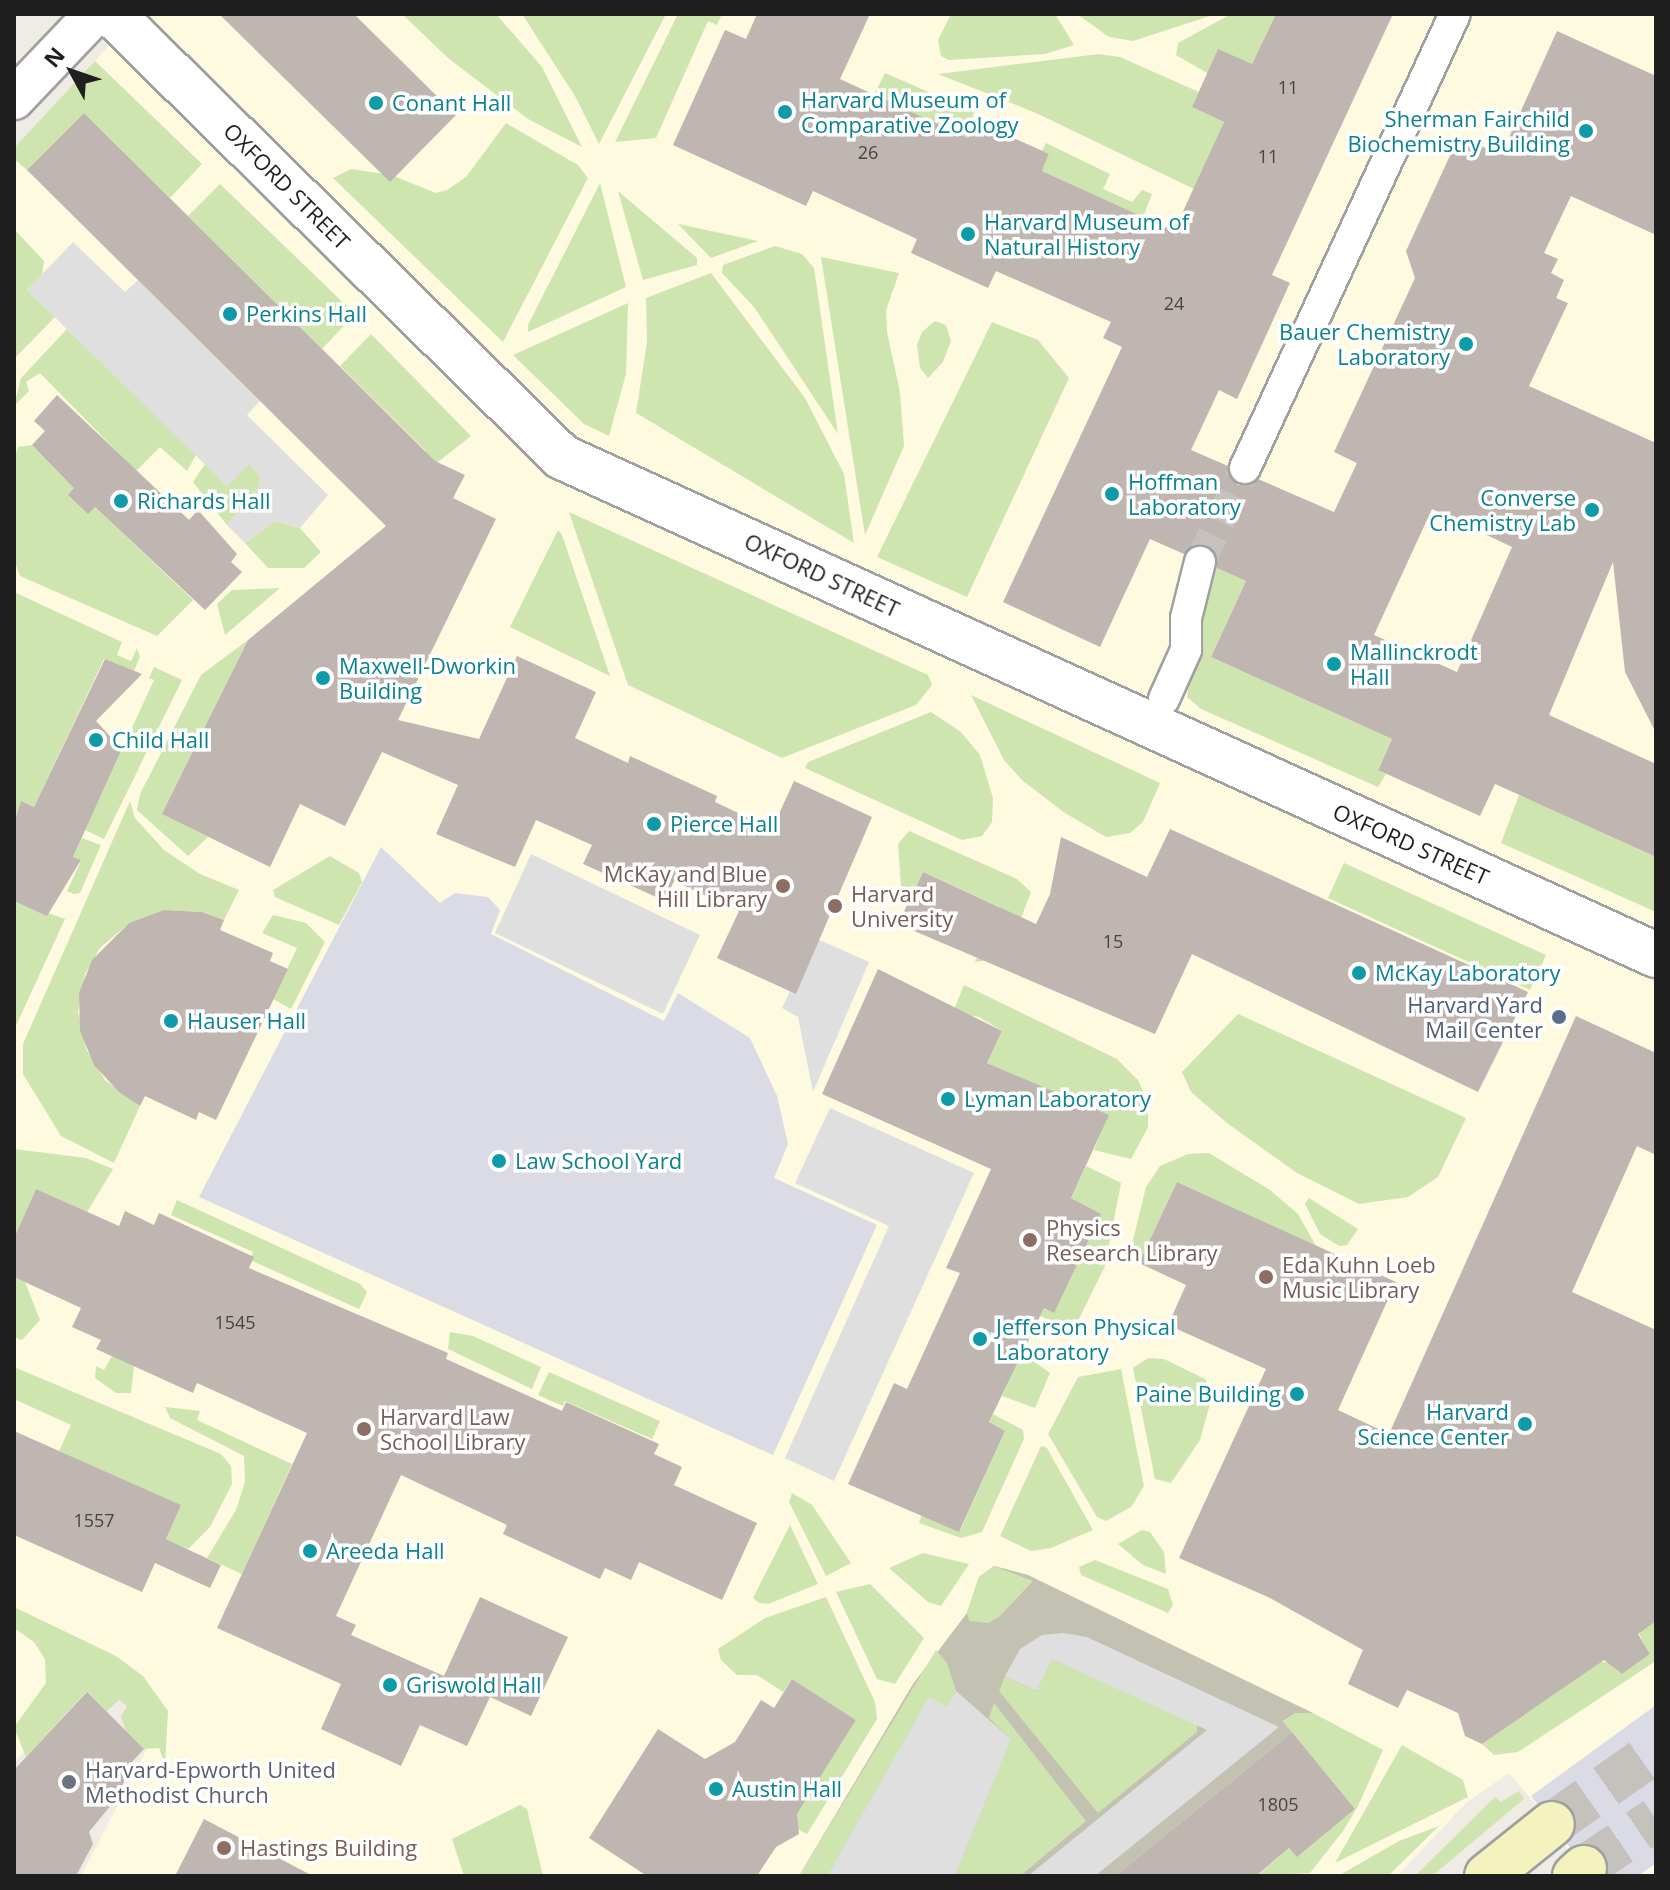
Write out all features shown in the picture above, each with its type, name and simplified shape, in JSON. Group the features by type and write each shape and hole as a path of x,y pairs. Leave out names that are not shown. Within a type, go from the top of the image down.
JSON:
{"main road":[{"path":"1487,1876 1552,1824"}],"street":[{"path":"14,99 95,14"},
{"name":"OXFORD STREET","path":"112,14 562,457 1656,955"},
{"path":"1245,468 1455,14"},
{"path":"1164,699 1186,650 1186,618 1200,562"}],"shaded area":[{"name":"Harvard University","path":"138,14 1656,14 1656,1876 1584,1876 1552,1824 1509,1773 1466,1803 1397,1876 81,1876 154,1735 107,1664 14,1762 14,149"},
{"path":"73,242 125,292 138,280 260,401 247,415 328,495 300,528 275,521 245,543 227,525 258,489 261,477 249,464 227,486 27,290"},
{"name":"Law School Yard","path":"381,847 440,903 455,893 488,897 500,910 491,934 664,1021 678,993 750,1038 777,1096 788,1144 774,1178 877,1225 773,1455 199,1197"},
{"path":"531,854 700,935 663,1014 495,933"},
{"path":"815,938 869,962 813,1092 798,1017 782,1008"},
{"path":"830,1108 974,1173 834,1481 785,1458 889,1226 795,1183"},
{"path":"994,1566 1028,1575 1313,1713 1296,1713 1283,1721 1292,1732 1115,1876 799,1876 913,1684 967,1613 979,1577"},
{"path":"1063,1633 1087,1637 1279,1727 1095,1876 1028,1876 1207,1730 1052,1659 1037,1691 1005,1676 1020,1649 1042,1635"},
{"path":"956,1691 1011,1739 955,1876 827,1876 929,1697 947,1707"},
{"path":"1656,1705 1656,1863 1638,1876 1591,1876 1531,1796"}],"green space":[{"path":"402,14 496,14 542,67 582,147 528,119 448,58"},
{"path":"522,14 666,14 599,144 575,96"},
{"path":"678,14 722,14 717,25 708,21 656,138 615,142"},
{"path":"951,14 1055,14 1074,45 1045,54 949,60 941,56 938,40"},
{"path":"1077,14 1216,14 1133,41 1109,37"},
{"path":"1231,14 1276,14 1252,64 1207,73 1176,55 1178,43"},
{"path":"1099,54 1120,57 1199,92 1192,107 1224,122 1194,189 1036,113 938,74"},
{"path":"95,61 202,164 170,198 84,113 27,170 14,159 14,148"},
{"path":"885,73 974,112 968,138 874,95"},
{"path":"506,123 578,165 588,178 503,342 333,178 351,169 391,175 436,193 447,190 466,177"},
{"path":"1046,143 1110,174 1103,189 1132,202 1142,190 1152,194 1143,217 1042,171 1049,154 1042,151"},
{"path":"600,183 626,287 528,332 528,325"},
{"path":"220,184 355,314 322,349 188,216"},
{"path":"618,191 697,258 697,265 643,280"},
{"path":"678,224 758,241 711,258"},
{"path":"14,229 44,261 42,275 27,290 55,317 14,359"},
{"path":"775,246 802,254 814,268 838,434 754,307 722,273 723,265"},
{"path":"821,257 899,273 886,310 887,332 900,392 904,446 865,535"},
{"path":"711,273 805,398 844,474 854,543 636,413 647,342 646,298"},
{"path":"628,303 626,374 609,436 584,424 513,355"},
{"path":"935,321 946,325 951,341 943,362 928,378 920,368 917,345 922,332"},
{"path":"992,322 1038,340 1069,378 967,597 877,557"},
{"path":"67,329 196,455 187,471 160,447 136,471 40,373 26,382 29,391 14,406 21,378"},
{"path":"371,334 471,436 392,498 386,493 426,451 340,366"},
{"path":"32,445 75,488 69,496 88,513 95,507 193,600 157,636 20,576 15,562 16,453 18,447"},
{"path":"249,463 261,477 258,489 227,525 193,482 205,464 227,486"},
{"path":"569,512 928,675 932,685 916,705 782,758 628,685"},
{"path":"275,521 300,528 321,552 304,568 268,568 245,543"},
{"path":"558,530 562,535 610,676 510,627"},
{"path":"1215,567 1246,581 1211,657 1392,739 1378,769 1386,774 1378,787 1201,709 1187,697 1201,598"},
{"path":"280,588 225,635 217,604 232,590"},
{"path":"14,592 122,642 117,655 131,661 137,648 140,657 134,671 104,659 34,807 21,801 14,823"},
{"path":"248,640 163,814 208,837 188,856 137,810 140,794 201,675"},
{"path":"154,667 182,680 104,839 85,830 154,680 149,678"},
{"path":"971,695 1160,783 1143,822 1130,833 1106,837 1065,813 1023,781 1004,760"},
{"path":"931,712 961,732 980,755 993,798 992,822 982,836 962,840 805,768 808,762"},
{"path":"1519,795 1656,857 1656,912 1501,843"},
{"path":"130,801 135,818 164,850 200,874 239,890 224,920 202,912 165,910 129,923 100,948 85,974 78,1011 86,1049 105,1080 140,1106 114,1163 61,1136 23,1074 23,1044"},
{"path":"909,831 1017,879 1031,892 1006,958 975,962 1000,907 923,872 911,896 901,886 898,844"},
{"path":"82,838 101,845 80,893 74,894 67,891 81,861 73,857"},
{"path":"330,856 359,873 362,882 339,925 275,897 273,890"},
{"path":"1344,863 1546,955 1530,990 1328,898"},
{"path":"16,902 65,919 14,1030 14,906"},
{"path":"273,915 306,923 325,942 291,1009 273,999 297,948 262,933"},
{"path":"964,985 1117,1059 1138,1080 1148,1103 1148,1127 1131,1159 1094,1150 1108,1115 987,1063 1002,1031 979,1017 953,1012"},
{"path":"1238,1014 1466,1118 1438,1177 1408,1197 1359,1204 1297,1173 1227,1123 1191,1092 1182,1072"},
{"path":"14,1149 86,1158 113,1169 87,1212 36,1189 14,1238"},
{"path":"1209,1153 1270,1190 1298,1214 1316,1246 1177,1182 1139,1263 1131,1248 1146,1187 1160,1166 1188,1154"},
{"path":"1086,1166 1121,1183 1105,1266 1077,1323 1065,1327 1040,1316 1044,1308 1053,1312 1100,1214 1071,1198"},
{"path":"1309,1198 1358,1229 1347,1245 1339,1246 1320,1234 1305,1204"},
{"path":"177,1200 360,1284 367,1292 359,1309 250,1260 253,1252 171,1215"},
{"path":"14,1277 25,1282 40,1320 22,1340 14,1337"},
{"path":"450,1332 473,1336 541,1367 532,1389 448,1349"},
{"path":"1022,1353 1050,1373 1035,1408 1002,1396"},
{"path":"112,1356 134,1366 131,1393 116,1393 95,1378 96,1366 104,1370"},
{"path":"1148,1358 1164,1359 1205,1379 1213,1393 1200,1440 1171,1483 1155,1479 1133,1368"},
{"path":"14,1367 221,1454 231,1466 232,1484 210,1527 188,1549 166,1539 180,1505 59,1451 71,1425 14,1399"},
{"path":"1121,1369 1144,1486 1131,1507 1106,1521 1097,1517 1048,1434 1078,1377"},
{"path":"549,1372 660,1421 652,1439 565,1401 563,1406 538,1395"},
{"path":"165,1407 200,1411 197,1420 292,1464 242,1574 207,1558 236,1510 245,1482 244,1456 170,1418"},
{"path":"993,1414 1023,1430 1024,1439 982,1532 961,1538 919,1523 922,1515 960,1531 1005,1431 989,1423"},
{"path":"1041,1446 1047,1448 1093,1530 1051,1548 1031,1551 1000,1536"},
{"path":"792,1493 812,1505 851,1563 826,1576 789,1502"},
{"path":"790,1525 818,1584 768,1604 759,1603 753,1598"},
{"path":"1142,1530 1150,1532 1164,1552 1166,1574 1143,1565 1118,1544"},
{"path":"923,1553 969,1564 941,1606 928,1602 889,1568"},
{"path":"1095,1560 1168,1589 1173,1605 1168,1613 1081,1575 1079,1567"},
{"path":"994,1566 1033,1581 999,1617 988,1623 969,1621 967,1613 979,1577"},
{"path":"870,1584 924,1638 895,1684 877,1679 836,1592"},
{"path":"826,1597 875,1702 877,1719 807,1834 799,1830 794,1818 856,1720 792,1679 783,1692 757,1675 737,1675 721,1660 718,1649 765,1618"},
{"path":"14,1607 116,1656 143,1676 168,1711 165,1765 159,1748 144,1749 126,1731 121,1717 127,1706 119,1700 106,1712 86,1692 26,1757 14,1727 46,1683 45,1659 34,1642 14,1628"},
{"path":"1650,1619 1656,1621 1656,1661 1518,1752 1494,1755 1482,1744 1591,1668 1588,1662 1607,1662 1622,1674 1650,1654 1639,1634"},
{"path":"936,1650 947,1663 956,1691 948,1708 929,1698 827,1876 799,1876"},
{"path":"1052,1659 1197,1724 1197,1732 1098,1813 999,1691 1005,1676 1037,1691"},
{"path":"994,1703 1086,1821 1020,1876 955,1876 1011,1739 989,1718"},
{"path":"1296,1713 1313,1713 1383,1750 1358,1806 1310,1873 1257,1876 1289,1848 1298,1856 1355,1809 1283,1721"},
{"path":"1402,1745 1463,1780 1468,1797 1335,1863"},
{"path":"1519,1791 1524,1799 1432,1876 1415,1876 1495,1797 1501,1802"},
{"path":"520,1805 527,1809 543,1876 464,1876 452,1839"},
{"path":"1439,1826 1388,1876 1338,1876 1399,1841"}],"building":[{"name":"Conant Hall","path":"219,14 354,14 456,115 390,182"},
{"path":"757,14 870,14 840,79 968,138 976,121 1049,154 1042,171 1174,231 1224,122 1192,107 1218,49 1252,64 1276,14 1393,14 1272,275 1290,283 1237,399 1219,390 1191,450 1228,466 1238,485 1258,479 1334,512 1357,463 1334,452 1415,278 1406,251 1459,136 1501,155 1557,31 1656,76 1656,235 1571,196 1544,253 1558,259 1551,273 1564,280 1556,298 1568,303 1529,386 1656,443 1656,733 1625,672 1613,562 1549,715 1656,764 1656,857 1495,784 1480,816 1378,770 1392,739 1211,657 1246,581 1217,568 1217,556 1205,545 1194,545 1184,554 1150,539 1100,647 1003,602 1122,347 1103,338 1111,322 996,271 988,288 911,253 917,239 813,191 806,206 673,145 725,30 746,39","holes":["1432,509 1512,547 1457,672 1374,635"]},
{"path":"84,113 435,461 465,475 453,498 496,519 398,720 479,739 517,656 596,692 575,738 628,763 630,756 717,796 715,802 772,829 794,781 872,817 796,994 717,958 739,911 674,881 665,901 583,864 592,845 536,820 515,867 436,834 458,785 382,752 345,826 300,804 270,867 162,814 248,640 386,526 27,170"},
{"name":"Richards Hall","path":"57,395 189,520 198,510 237,554 231,562 242,572 205,610 95,507 88,514 68,495 74,488 32,445 45,431 34,421"},
{"name":"Child Hall","path":"105,659 142,674 96,721 122,749 73,857 81,860 47,916 14,901 14,823 21,801 34,807"},
{"path":"1170,829 1528,992 1478,1092 1192,954 1155,1034 898,924 923,872 1036,924 1050,894 1061,837 1147,877"},
{"name":"Hauser Hall","path":"164,910 202,912 224,920 220,930 273,953 270,961 288,969 216,1120 199,1112 196,1120 145,1096 140,1106 119,1092 94,1065 80,1031 79,993 92,960 129,923"},
{"path":"878,969 1002,1031 987,1063 1109,1115 1071,1198 1101,1214 1054,1313 1044,1308 989,1422 1005,1431 959,1532 848,1484 894,1383 907,1389 960,1273 946,1268 991,1169 822,1094"},
{"name":"Harvard Science Center","path":"1576,1016 1656,1053 1656,1155 1637,1146 1572,1292 1656,1330 1656,1621 1638,1634 1650,1654 1622,1674 1604,1660 1482,1744 1465,1736 1458,1713 1407,1690 1398,1708 1348,1684 1363,1650 1268,1597 1179,1558 1266,1369 1168,1325 1186,1285 1139,1263 1177,1182 1396,1282 1338,1410 1389,1434"},
{"path":"36,1189 119,1226 125,1211 154,1225 159,1213 254,1257 249,1268 448,1353 446,1359 562,1411 566,1402 659,1444 654,1454 682,1467 674,1485 757,1523 722,1600 639,1562 631,1580 605,1568 600,1579 503,1534 507,1525 401,1475 336,1616 356,1625 351,1635 444,1676 480,1597 568,1637 531,1716 490,1697 467,1746 420,1725 401,1766 321,1729 341,1684 217,1628 307,1433 197,1383 193,1393 96,1349 101,1340 72,1327 81,1308 14,1277 14,1238"},
{"path":"14,1431 181,1505 166,1539 221,1565 210,1588 155,1563 142,1592 14,1535"},
{"name":"Austin Hall","path":"792,1679 856,1720 797,1814 799,1834 776,1847 757,1876 647,1876 589,1838 658,1729 705,1759 735,1742 761,1700 774,1708"},
{"name":"Harvard-Epworth United Methodist Church","path":"87,1692 144,1749 130,1764 120,1794 89,1832 93,1844 76,1876 14,1876 14,1770"},
{"path":"1292,1732 1355,1809 1297,1857 1289,1848 1256,1876 1115,1876"},
{"name":"Hastings Building","path":"204,1819 313,1876 175,1876"}],"tunnel":[{"path":"1200,562 1245,468"},
{"path":"1552,1824 1656,1751"},
{"path":"1584,1868 1656,1819"}],"place":[{"name":"Conant Hall","path":"376,103"},
{"name":"Harvard Museum of Comparative Zoology","path":"785,112"},
{"name":"Sherman Fairchild Biochemistry Building","path":"1586,131"},
{"name":"Harvard Museum of Natural History","path":"968,234"},
{"name":"Perkins Hall","path":"230,314"},
{"name":"Bauer Chemistry Laboratory","path":"1466,344"},
{"name":"Hoffman Laboratory","path":"1112,494"},
{"name":"Richards Hall","path":"121,501"},
{"name":"Converse Chemistry Lab","path":"1592,510"},
{"name":"Mallinckrodt Hall","path":"1334,664"},
{"name":"Maxwell-Dworkin Building","path":"323,678"},
{"name":"Child Hall","path":"96,740"},
{"name":"Pierce Hall","path":"654,824"},
{"name":"McKay and Blue Hill Library","path":"783,886"},
{"name":"Harvard University","path":"835,906"},
{"name":"McKay Laboratory","path":"1359,973"},
{"name":"Harvard Yard Mail Center","path":"1559,1017"},
{"name":"Hauser Hall","path":"171,1021"},
{"name":"Lyman Laboratory","path":"948,1099"},
{"name":"Law School Yard","path":"499,1161"},
{"name":"Physics Research Library","path":"1030,1240"},
{"name":"Eda Kuhn Loeb Music Library","path":"1266,1277"},
{"name":"Jefferson Physical Laboratory","path":"980,1339"},
{"name":"Paine Building","path":"1297,1394"},
{"name":"Harvard Science Center","path":"1525,1424"},
{"name":"Harvard Law School Library","path":"364,1429"},
{"name":"Areeda Hall","path":"310,1551"},
{"name":"Griswold Hall","path":"390,1685"},
{"name":"Harvard-Epworth United Methodist Church","path":"69,1782"},
{"name":"Austin Hall","path":"716,1789"},
{"name":"Hastings Building","path":"224,1848"}]}
